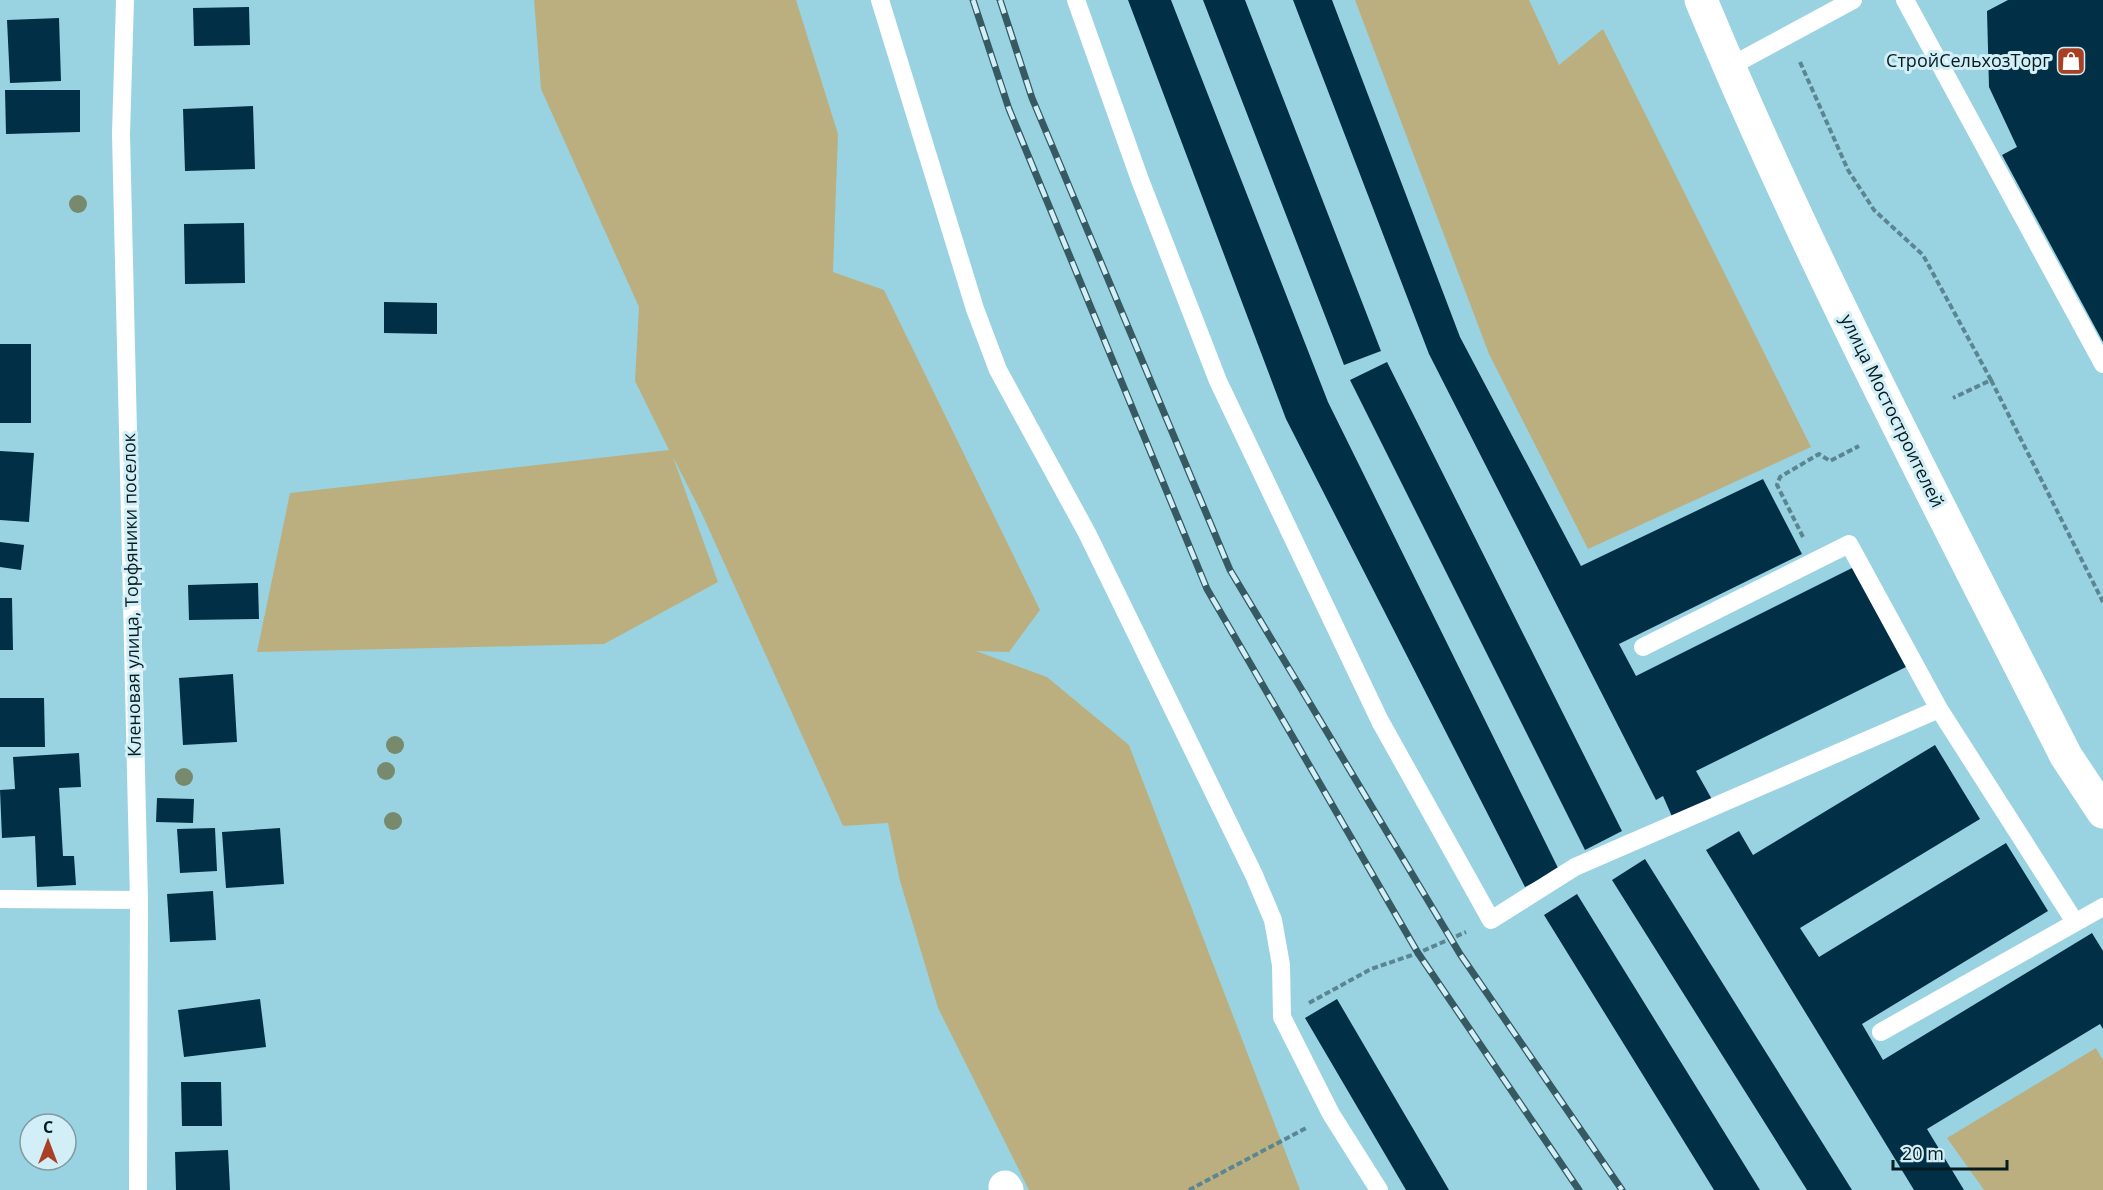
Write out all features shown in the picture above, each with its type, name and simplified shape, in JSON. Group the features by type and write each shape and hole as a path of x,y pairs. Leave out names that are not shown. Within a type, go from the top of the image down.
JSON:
{"main road":[{"name":"улица Мостостроителей","path":"1701,0 1729,67 1860,350 2066,756 2103,812"}],"lane":[{"name":"Кленовая улица, Торфяники поселок","path":"124,0 121,134 139,900 138,1190"},
{"path":"880,0 975,309 998,370 1087,533 1273,920 1281,965 1282,1017 1331,1114 1379,1190"},
{"path":"1076,0 1140,180 1218,381 1380,721 1491,920 1575,867 1939,709"},
{"path":"1729,67 1853,0"},
{"path":"1905,0 2103,364"},
{"path":"1643,647 1849,544 1939,709 2075,922"},
{"path":"0,898 139,900"},
{"path":"1881,1032 2103,907"}],"path":[{"path":"1788,36 1848,170 1874,210 1923,255 1991,380 2103,602"},
{"path":"1953,398 1991,380"},
{"path":"1815,561 1777,485 1780,477 1819,454 1830,461 1859,446"},
{"path":"1282,1017 1371,969 1418,953 1491,920"},
{"path":"1189,1190 1331,1114"}],"shaded area":[{"path":"534,0 796,0 838,134 833,272 884,290 1040,610 1009,652 976,651 1047,677 1129,745 1300,1190 1029,1190 938,1008 900,881 888,823 843,826 702,514 673,457 718,582 604,644 257,652 290,493 669,450 635,381 639,307 541,89"},
{"path":"1355,0 1529,0 1559,65 1603,29 1811,447 1588,549 1489,354"},
{"path":"2096,1048 2103,1060 2103,1190 1984,1190 1947,1138"}],"building":[{"path":"1128,0 1171,0 1328,402 1559,870 1525,887 1286,419"},
{"path":"1203,0 1245,0 1381,351 1344,365"},
{"path":"1293,0 1332,0 1460,337 1581,566 1763,479 1802,554 1619,644 1636,676 1854,567 1908,666 1696,771 1714,803 1674,821 1663,796 1656,800 1429,354"},
{"path":"2008,0 2103,0 2103,342 2002,155 2017,147 1989,87 1987,11"},
{"path":"249,7 250,45 194,46 193,8"},
{"path":"59,18 61,81 10,83 7,20"},
{"path":"5,90 80,90 80,132 6,134"},
{"path":"253,106 255,169 185,171 183,109"},
{"path":"244,223 245,283 185,284 184,224"},
{"path":"384,302 437,303 437,334 384,333"},
{"path":"0,344 31,344 31,423 0,423"},
{"path":"1387,362 1622,831 1585,850 1350,380"},
{"path":"0,451 34,453 29,522 0,520"},
{"path":"0,542 24,545 21,570 0,567"},
{"path":"258,583 259,619 189,620 188,585"},
{"path":"0,598 12,598 13,650 0,650"},
{"path":"233,674 237,742 183,745 179,678"},
{"path":"0,698 44,698 45,747 0,747"},
{"path":"1935,745 1980,819 1800,928 1819,957 2006,843 2048,911 1862,1024 1883,1060 2092,933 2103,951 2103,1029 2100,1024 1927,1129 1964,1190 1914,1190 1706,850 1739,831 1753,855"},
{"path":"79,753 81,787 59,788 63,856 74,856 76,885 37,887 35,836 2,838 0,790 15,789 13,757"},
{"path":"157,798 194,799 193,823 156,822"},
{"path":"215,828 217,871 180,873 177,829"},
{"path":"280,828 284,884 226,888 222,832"},
{"path":"1645,859 1852,1190 1807,1190 1612,880"},
{"path":"213,891 216,940 170,942 167,894"},
{"path":"1577,894 1760,1190 1714,1190 1544,915"},
{"path":"260,999 266,1047 184,1057 178,1010"},
{"path":"1337,999 1449,1190 1406,1190 1305,1018"},
{"path":"181,1082 221,1082 222,1126 182,1126"},
{"path":"228,1150 230,1190 176,1190 175,1152"}],"railway":[{"path":"973,0 1009,109 1207,589 1418,953 1579,1190"},
{"path":"1000,0 1032,98 1230,570 1460,954 1622,1190"}],"place":[{"name":"СтройСельхозТорг","path":"2071,61"}]}
